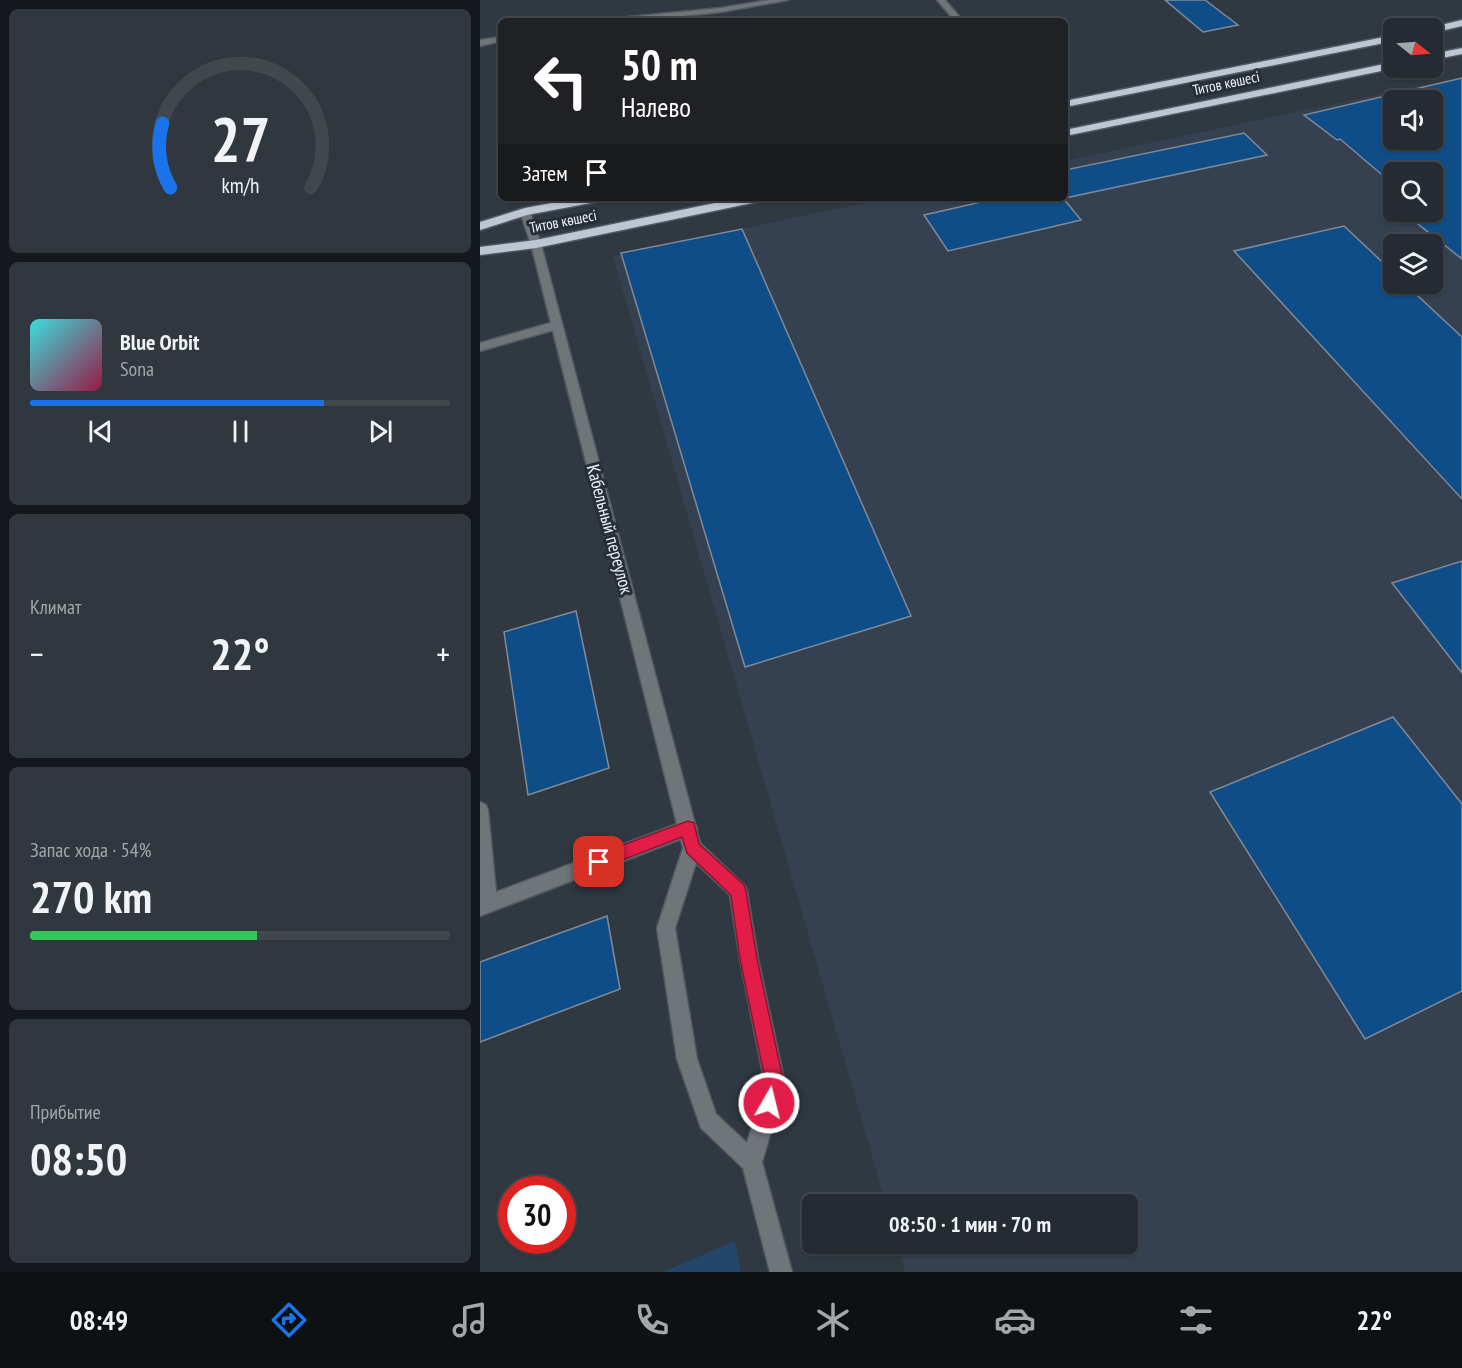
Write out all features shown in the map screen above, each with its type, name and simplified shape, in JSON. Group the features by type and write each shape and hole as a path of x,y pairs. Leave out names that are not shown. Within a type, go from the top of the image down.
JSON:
{"highway":[{"path":"1443,27 1462,23"},
{"name":"Титов көшесі","path":"1068,103 1383,40"},
{"path":"1443,55 1462,51"},
{"name":"Титов көшесі","path":"1068,133 1383,67"},
{"name":"Титов көшесі","path":"480,226 525,212 581,201"},
{"name":"Титов көшесі","path":"480,251 536,244 743,201"}],"street":[{"path":"639,18 721,10 784,0"},
{"path":"941,0 956,18"},
{"path":"721,10 726,18"},
{"path":"480,43 498,40"},
{"name":"Кабельный переулок","path":"525,212 536,244 692,848 666,928 687,1059 708,1120 752,1162"},
{"path":"480,347 557,326"},
{"path":"480,810 484,905 688,828"},
{"path":"692,848 738,891 749,959 775,1084 752,1162 781,1272"}],"shaded area":[{"path":"1462,77 1462,1272 905,1272 900,1254 1138,1254 1138,1194 883,1194 613,256 874,201 1068,201 1068,160 1383,94 1383,150 1443,150 1443,90 1401,90"},
{"path":"735,1241 741,1272 663,1272"}],"building":[{"path":"1165,0 1205,0 1238,25 1203,32"},
{"path":"1462,78 1462,259 1443,244 1443,234 1431,234 1416,222 1443,222 1443,162 1383,162 1383,176 1340,139 1337,140 1304,115 1383,96 1383,150 1443,150 1443,90 1411,90"},
{"path":"1244,133 1267,155 1068,197 1068,169"},
{"path":"986,201 1065,201 1081,220 948,251 924,215"},
{"path":"1344,226 1383,263 1383,294 1416,294 1462,337 1462,499 1234,251"},
{"path":"742,229 911,616 745,667 621,253"},
{"path":"1462,561 1462,673 1392,583"},
{"path":"576,611 609,768 528,795 504,632"},
{"path":"1393,717 1462,804 1462,991 1365,1039 1210,792"},
{"path":"607,916 620,989 480,1042 480,962"}],"route":[{"path":"599,862 688,828 692,848 738,891 749,959 775,1084 769,1103"}]}
